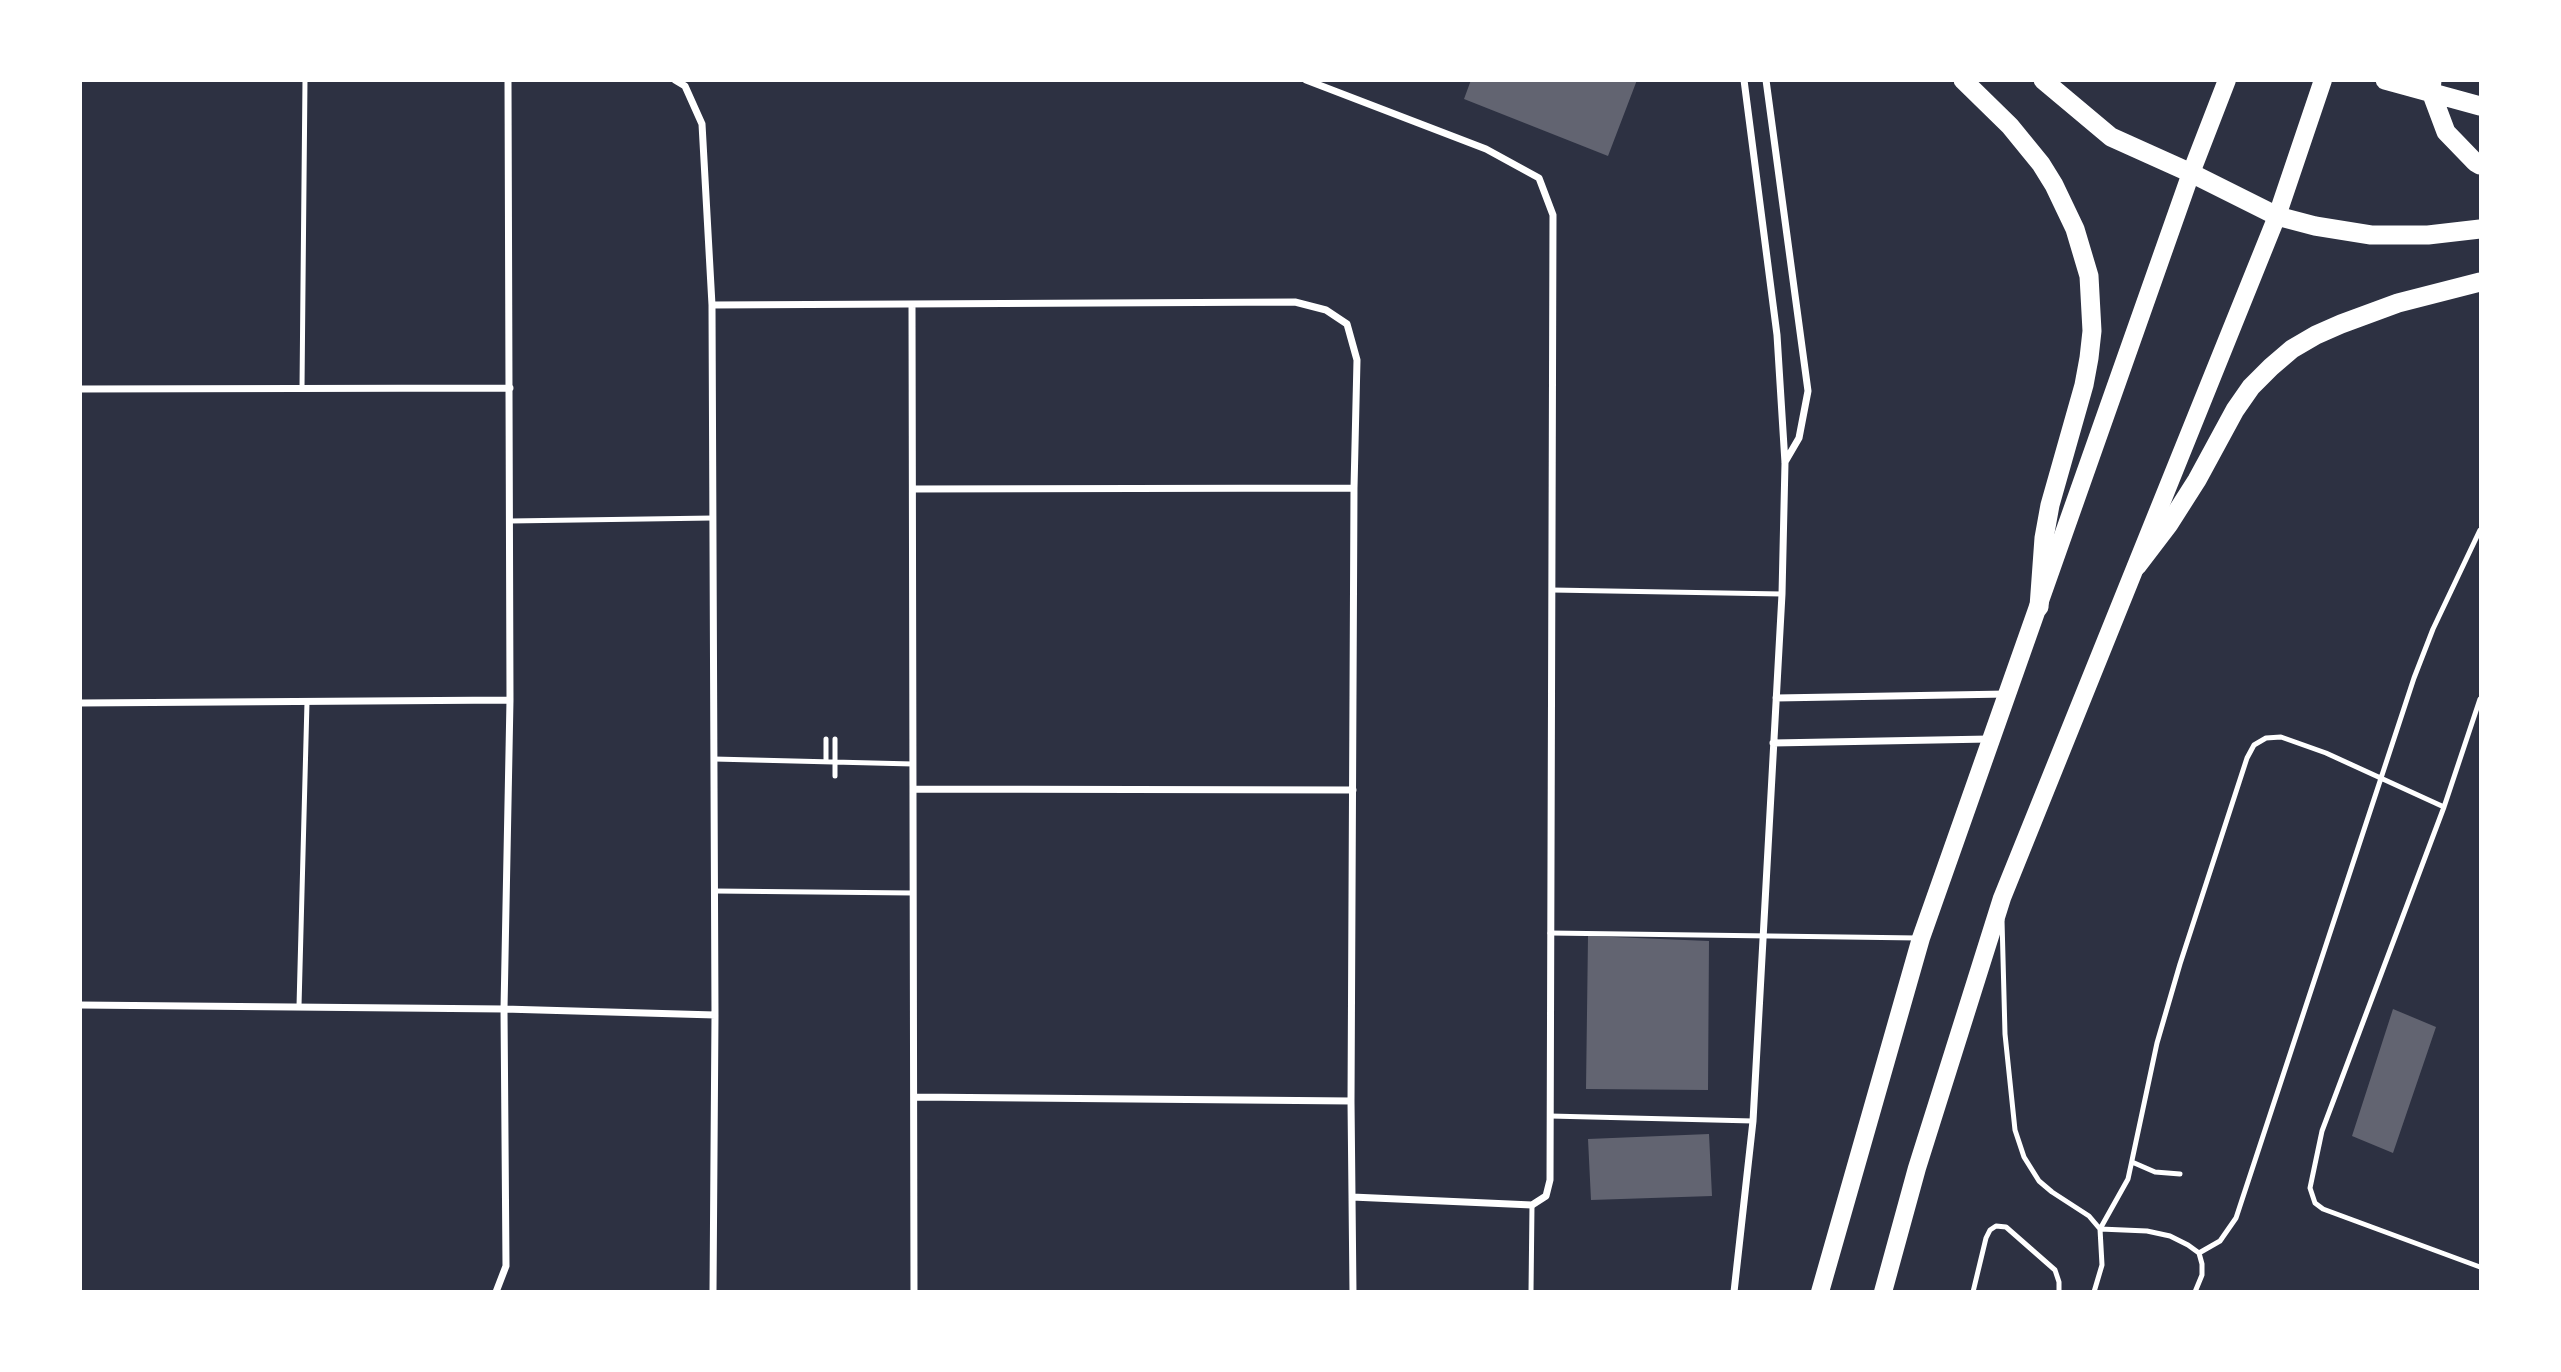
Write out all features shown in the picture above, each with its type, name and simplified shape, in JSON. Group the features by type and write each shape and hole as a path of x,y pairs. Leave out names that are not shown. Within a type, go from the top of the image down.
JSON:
{"highway":[{"path":"1964,80 2026,145 2054,185 2075,229 2089,276 2089,358 2050,505 2044,538 2039,607"},
{"path":"2043,80 2110,138 2191,173 2277,216 2315,226 2371,235 2428,235 2480,229"},
{"path":"2385,80 2480,106"},
{"path":"2432,80 2431,92 2446,132 2480,165"},
{"path":"2137,566 2169,524 2197,480 2235,410 2270,367 2316,334 2398,303 2480,282"}],"main road":[{"path":"1820,1292 1921,938 2191,173 2227,80"},
{"path":"1883,1292 1917,1168 2002,898 2277,216 2323,80"}],"street":[{"path":"496,1292 506,1266 505,1009 510,700 508,80"},
{"path":"675,80 685,86 702,124 712,305 715,891 713,1292"},
{"path":"1306,80 1486,149 1539,178 1553,215 1550,1180 1546,1196 1532,1205 1352,1197"},
{"path":"1734,1292 1753,1121 1782,594 1785,463 1777,335 1744,80"},
{"path":"1766,80 1808,391 1800,438 1785,463"},
{"path":"712,305 1295,302 1326,310 1347,324 1357,360 1351,1101 1353,1292"},
{"path":"912,303 914,1292"},
{"path":"80,389 510,387"},
{"path":"913,489 1354,488"},
{"path":"1776,698 2008,694"},
{"path":"80,703 510,700"},
{"path":"1773,743 1991,739"},
{"path":"913,789 1353,790"},
{"path":"80,1005 505,1009 715,1015"},
{"path":"914,1097 1351,1101"}],"lane":[{"path":"302,388 305,80"},
{"path":"510,521 713,518"},
{"path":"2199,1253 2220,1241 2236,1218 2414,678 2433,629 2480,530"},
{"path":"1552,590 1782,594"},
{"path":"2480,699 2444,807 2322,1131 2310,1188 2315,1203 2323,1209 2480,1267"},
{"path":"299,1006 307,702"},
{"path":"2103,1292 2094,1290 2102,1265 2101,1229 2121,1194 2132,1162 2161,1030 2249,751 2259,741 2273,736 2281,737 2382,778 2444,807"},
{"path":"835,738 835,776"},
{"path":"826,739 826,762"},
{"path":"714,759 913,764"},
{"path":"715,891 914,893"},
{"path":"2002,898 2005,1034 2015,1130 2027,1163 2039,1181 2090,1216 2101,1229 2135,1229 2170,1236 2199,1253 2202,1275 2195,1292"},
{"path":"1550,933 1921,938"},
{"path":"1550,1116 1753,1121"},
{"path":"2132,1162 2155,1172 2180,1174"},
{"path":"1531,1292 1532,1205"},
{"path":"1973,1292 1986,1238 1996,1226 2006,1227 2055,1270 2059,1292"}],"building":[{"path":"1471,80 1637,80 1608,156 1464,99"},
{"path":"1588,936 1709,941 1708,1090 1586,1089"},
{"path":"2393,1009 2436,1027 2393,1153 2352,1136"},
{"path":"1709,1134 1712,1196 1591,1200 1588,1139"}]}
